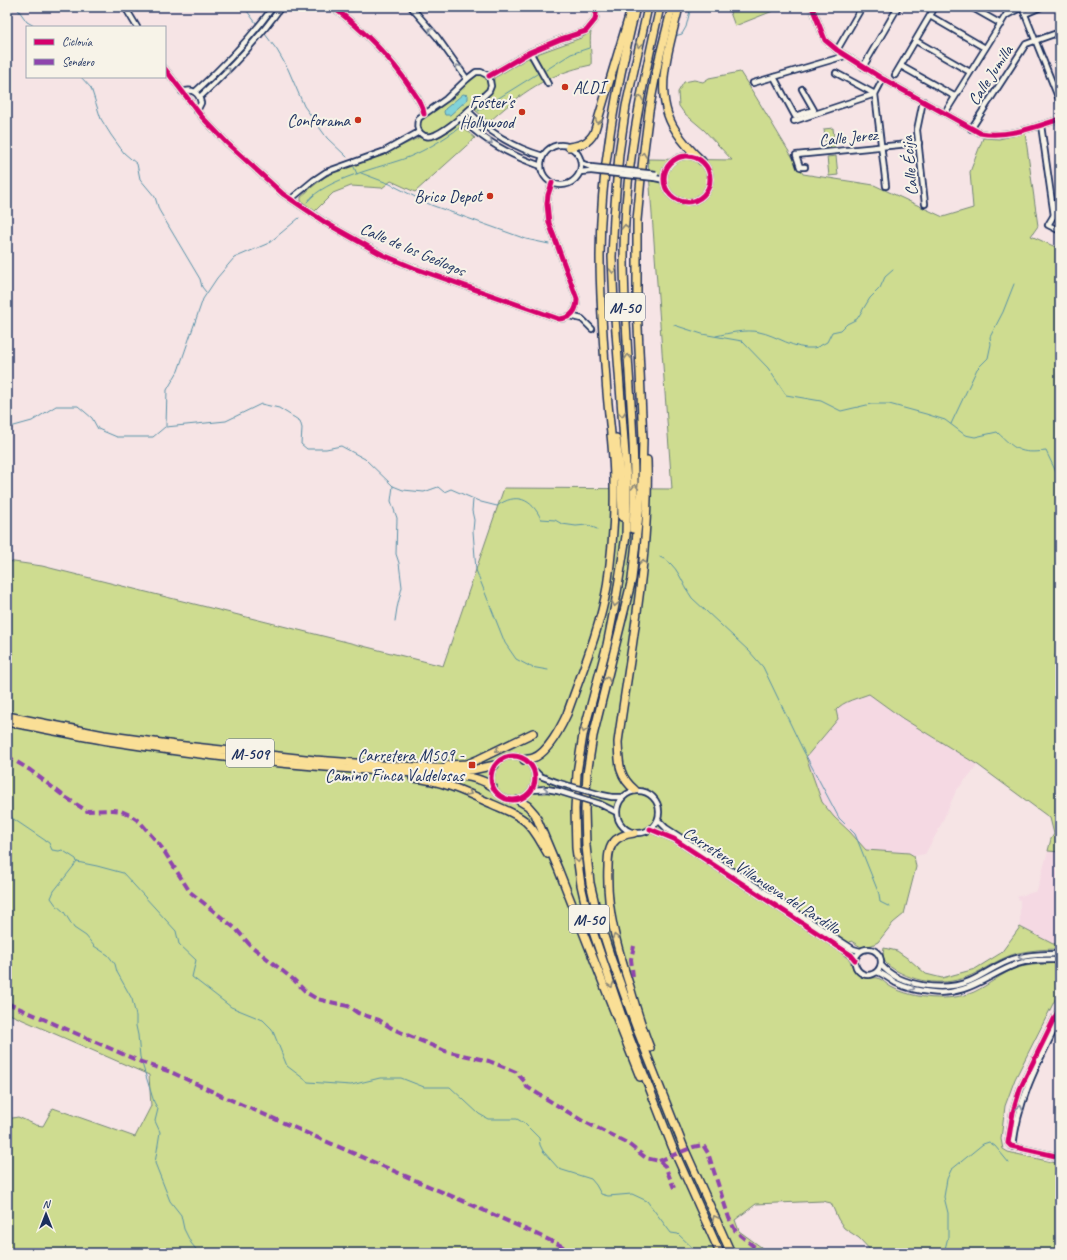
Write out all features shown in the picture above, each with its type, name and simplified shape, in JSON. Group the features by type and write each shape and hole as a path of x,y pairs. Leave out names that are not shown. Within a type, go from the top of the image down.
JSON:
{"highway":[{"path":"569,147 581,145 587,142 594,133 631,7"},
{"path":"524,760 540,755 552,741 562,725 594,637 607,588 612,539 614,483 601,297 600,255 602,214 608,149 615,102 636,7"},
{"name":"M-50","path":"648,7 626,106 619,154 612,257 614,305 628,482 626,536 622,566 607,645 583,735 577,773 575,802 576,848 581,885 594,934 626,1028 672,1146 720,1253"},
{"name":"M-50","path":"660,7 638,107 631,156 625,218 625,306 635,482 633,529 624,609 592,744 587,774 584,810 586,846 590,883 598,917 611,958 638,1032 679,1134 731,1253"},
{"path":"624,609 632,579 642,483 643,439 637,305 637,220 643,158 650,111 658,63 672,7"},
{"path":"679,7 664,74 664,100 668,116 675,130 702,161"},
{"path":"605,360 619,462 622,504 622,566"},
{"path":"635,790 626,782 623,776 618,742 638,608 648,514 647,438 641,390"},
{"name":"M-509","path":"7,716 104,735 176,745 315,760 472,770 495,765"},
{"name":"M-509","path":"7,722 107,740 266,761 382,772 466,776 481,779 493,787"},
{"path":"397,766 467,764 533,733"},
{"path":"266,761 307,768 418,778 456,787 515,815 525,822 533,830 559,871"},
{"path":"518,800 528,806 535,814 559,871 646,1093 672,1146"},
{"path":"634,833 617,838 610,851 607,881 611,921 644,1034 673,1109 679,1134"}],"street":[{"path":"125,7 136,26"},
{"path":"195,92 243,45 274,7"},
{"path":"200,97 226,73 248,49 269,25 281,7"},
{"path":"333,7 373,41 392,62 422,105 424,114"},
{"path":"411,7 438,37 467,79"},
{"path":"489,76 530,52 561,39 586,31 595,20 597,7"},
{"path":"812,7 825,40 837,50 971,129 980,133 992,135 1041,125 1060,119"},
{"path":"837,50 862,7"},
{"path":"864,67 898,7"},
{"path":"895,75 935,7"},
{"path":"971,7 1001,24"},
{"path":"945,113 954,96 1011,7"},
{"path":"1006,16 1022,7 1060,102"},
{"path":"1025,14 1041,7"},
{"path":"930,16 985,48"},
{"name":"Calle Jumilla","path":"971,129 1026,44 1060,32"},
{"path":"916,41 970,72"},
{"path":"530,52 548,84"},
{"path":"753,83 845,56"},
{"path":"901,66 954,96"},
{"name":"Calle de los Geólogos","path":"166,70 197,111 254,169 291,199 326,223 383,255 414,268 551,317 559,319 570,316 582,319 592,329"},
{"path":"476,72 482,72 489,76 491,86 489,91 460,118 434,136 423,136 419,132 417,122 419,118 446,99 467,79 476,72"},
{"path":"836,73 875,94"},
{"path":"774,77 796,116 814,110 802,89"},
{"path":"884,79 875,94 886,186"},
{"path":"182,92 187,90 195,92 200,97 201,103 197,111"},
{"path":"794,121 875,94"},
{"name":"Calle Écija","path":"923,101 917,130 925,204"},
{"path":"468,111 502,138 518,147 543,156"},
{"path":"460,118 483,138 498,148 516,157 541,166"},
{"path":"1041,125 1054,216"},
{"path":"291,199 326,172 385,151 419,132"},
{"name":"Calle Jerez","path":"805,167 800,167 796,156 919,143"},
{"path":"581,162 580,172 575,179 569,184 560,185 552,183 544,176 541,166 543,156 546,152 555,146 561,145 569,147 576,152 581,162 591,169"},
{"path":"689,156 702,161 709,172 710,184 704,196 698,200 686,202 673,198 669,193 664,180 669,165 681,157 689,156"},
{"path":"580,172 591,169 655,176 664,180"},
{"path":"655,176 666,172"},
{"path":"552,183 547,204 549,223 577,299 577,306 570,316"},
{"path":"1060,205 1048,225 1060,231"},
{"name":"M-509","path":"495,765 503,759 509,757 520,757 524,760"},
{"path":"524,760 540,776 602,795 622,797"},
{"path":"493,787 491,780 495,765"},
{"path":"518,800 532,790 535,783 534,771"},
{"name":"M-509","path":"493,787 501,796 512,800 518,800"},
{"path":"532,790 547,789 558,791 600,804 616,812"},
{"path":"635,790 649,793 654,798 659,808 658,820 645,832 634,833 629,831 620,823 616,812 622,797 635,790"},
{"name":"Carretera Villanueva del Pardillo","path":"658,820 666,828 853,948 860,951"},
{"name":"Carretera Villanueva del Pardillo","path":"650,829 674,839 811,928 851,955 855,960"},
{"path":"871,949 876,952 881,960 881,965 877,972 872,975 866,975 861,974 857,970 855,960 860,951 871,949"},
{"path":"881,965 899,978 914,983 933,986 953,986 969,981 1017,958 1035,955 1060,954"},
{"path":"877,972 912,989 932,993 954,992 971,987 1019,964 1036,960 1060,960"},
{"path":"1060,1007 1020,1089 1013,1112 1008,1143 1010,1146 1014,1144 1060,1158"},
{"path":"1014,1144 1018,1114 1025,1091 1060,1018"}],"shaded area":[{"path":"869,694 902,718 978,765 956,791 938,831 925,854 914,856 909,853 866,850 834,817 822,802 810,771 806,757 838,719 836,710 838,707"},
{"path":"1048,851 1060,852 1060,943 1053,944 1020,927 1020,900 1017,897 1037,891"}],"green space":[{"path":"728,7 783,7 735,26"},
{"path":"591,32 591,65 548,79 512,102 489,122 475,110 475,107 491,91 494,78 528,58 530,59 537,54 581,38"},
{"path":"740,72 803,174 874,185 943,217 973,208 970,172 983,138 999,139 1025,133 1038,226 1031,236 1060,249 1060,852 1048,851 1054,834 1050,818 978,765 902,718 869,694 847,702 836,710 838,719 806,757 822,802 834,817 866,850 909,853 914,856 916,867 904,914 893,923 878,942 861,947 851,941 841,953 850,960 852,967 858,975 864,978 878,978 891,987 910,994 932,998 943,998 974,992 1017,968 1060,963 1060,990 1015,1079 1005,1106 1001,1139 1003,1149 1008,1152 1060,1164 1060,1253 873,1253 859,1238 844,1228 831,1203 822,1201 756,1204 735,1220 739,1231 761,1247 766,1253 7,1253 7,1119 18,1117 36,1125 43,1126 53,1108 135,1137 151,1106 149,1075 7,1013 7,561 42,566 443,666 504,488 672,489 648,159 732,160 704,130 684,113 679,106 678,92 684,82 694,80 703,82 709,78"},
{"path":"481,74 488,78 489,85 487,90 450,123 434,132 427,134 421,130 419,124 422,119 446,101 473,77"},
{"path":"457,123 475,138 415,192 391,181 382,188 351,186 333,193 315,211 301,201 301,197 312,187 325,177 339,170 383,155 420,137 435,137 444,133"},
{"path":"833,128 835,147 826,148 824,129"},
{"path":"836,156 838,175 829,176 827,157"},
{"path":"1020,927 1053,944 1060,943 1060,949 1018,953 1001,959 976,973 947,982 926,981 907,976 888,965 883,957 884,948 897,951 926,974 942,978 975,969 1001,953"}],"water":[{"path":"463,94 468,95 468,99 450,115 445,115 445,109"}],"waterway":[{"path":"244,7 256,23"},
{"path":"675,36 682,34 686,27 691,7"},
{"path":"17,8 27,22 34,26"},
{"path":"265,34 277,50 288,69 304,106 327,138 347,157"},
{"path":"546,70 571,54 589,48"},
{"path":"478,111 537,74"},
{"path":"82,78 91,88 101,119 111,135 124,153 137,164 140,179 155,197 159,210 200,279 202,287 206,292"},
{"path":"307,202 327,186 354,175 409,157 435,144 459,128"},
{"path":"354,167 357,174"},
{"path":"361,173 390,184 431,205 526,239 549,244"},
{"path":"166,426 167,390 178,371 203,299 217,278 234,258 269,243 299,218"},
{"path":"716,336 754,331 799,347 816,347 827,342 832,332 841,330 847,324 857,319 870,298 880,288 885,277 893,270"},
{"path":"951,424 977,369 988,358 991,344 990,337 1003,312 1014,284"},
{"path":"674,325 702,334 742,341 768,368 786,395 821,401 841,411 871,404 889,404 945,420 965,435 975,437 997,432 1018,449 1030,452 1046,451 1057,474 1060,475"},
{"path":"166,427 226,421 261,404 279,408 300,421 302,428 301,444 307,449 326,449 341,446 365,459 393,486 403,490 424,492 438,487 444,492 451,489 481,502 497,506 511,499 523,500 528,502 533,507 541,519 555,520 562,524 576,526 587,525 597,529"},
{"path":"7,428 32,421 56,406 78,406 92,418 98,429 117,437 153,437 165,427"},
{"path":"393,486 391,501 397,518 396,554 399,563 402,587 395,621"},
{"path":"473,500 472,511 474,520 473,531 476,570 505,643 516,659 531,667 548,670"},
{"path":"660,557 671,564 679,574 692,598 749,651 763,667 803,750 839,818 855,834 879,894 880,902 890,907"},
{"path":"1055,656 1060,649"},
{"path":"7,810 12,818 49,843 52,850 62,850 76,859 77,862 123,873 176,931 179,944 196,960 192,977 231,1007 263,1020 272,1029 287,1066 308,1082 351,1085 380,1078 401,1078 424,1087 450,1087 479,1114 488,1119 517,1119 524,1123 539,1138 543,1151 559,1169 591,1179 601,1194 608,1196 632,1194 647,1201 671,1233 678,1234 698,1253"},
{"path":"77,862 54,891 51,898 64,912 74,928 86,936 94,946 108,955 115,964 117,972 132,999 136,1016 140,1057 154,1102 158,1109 155,1121 160,1132 155,1163 170,1201 181,1215 184,1229 191,1243 199,1253"},
{"path":"944,1253 948,1237 948,1213 944,1197 947,1179 951,1170 983,1144 989,1142 995,1146 1009,1163"}],"marked path":[{"path":"7,756 30,770 65,797 87,811 121,811 140,822 162,848 190,892 236,929 250,945 294,980 307,993 317,999 348,1006 358,1013 379,1020 393,1029 445,1051 489,1061 516,1072 525,1082 527,1087 581,1120 627,1143 646,1158 659,1161 665,1166 674,1188"},
{"path":"633,977 631,959 634,946"},
{"path":"7,1003 141,1062 171,1072 222,1096 472,1205 558,1244 574,1253"},
{"path":"659,1161 693,1147 703,1145 708,1153 729,1218 736,1232 762,1253"}],"cycle path":[{"path":"333,7 365,34 393,64 419,100 424,114"},
{"path":"489,76 530,52 561,39 586,31 595,20 597,7"},
{"path":"812,7 825,40 837,50 883,79 980,133 1011,133 1060,119"},
{"path":"166,70 202,117 227,143 283,194 326,223 383,255 414,268 559,319 567,317 572,313 576,307 577,299 549,223 547,204 552,183"},
{"path":"687,156 700,160 706,166 710,179 706,192 700,198 687,202 674,198 668,192 664,179 668,166 674,160 687,156"},
{"path":"513,756 525,760 531,766 535,778 531,790 525,796 513,800 501,796 495,790 491,778 495,766 501,760 513,756"},
{"path":"650,829 674,839 851,955 855,960"},
{"path":"1060,1007 1020,1089 1013,1112 1008,1143 1011,1146 1060,1157"}],"place":[{"name":"ALDI","path":"565,87"},
{"name":"Foster's Hollywood","path":"522,112"},
{"name":"Conforama","path":"358,120"},
{"name":"Brico Depot","path":"490,196"},
{"name":"Carretera M509 - Camino Finca Valdelosas","path":"472,765"}]}
